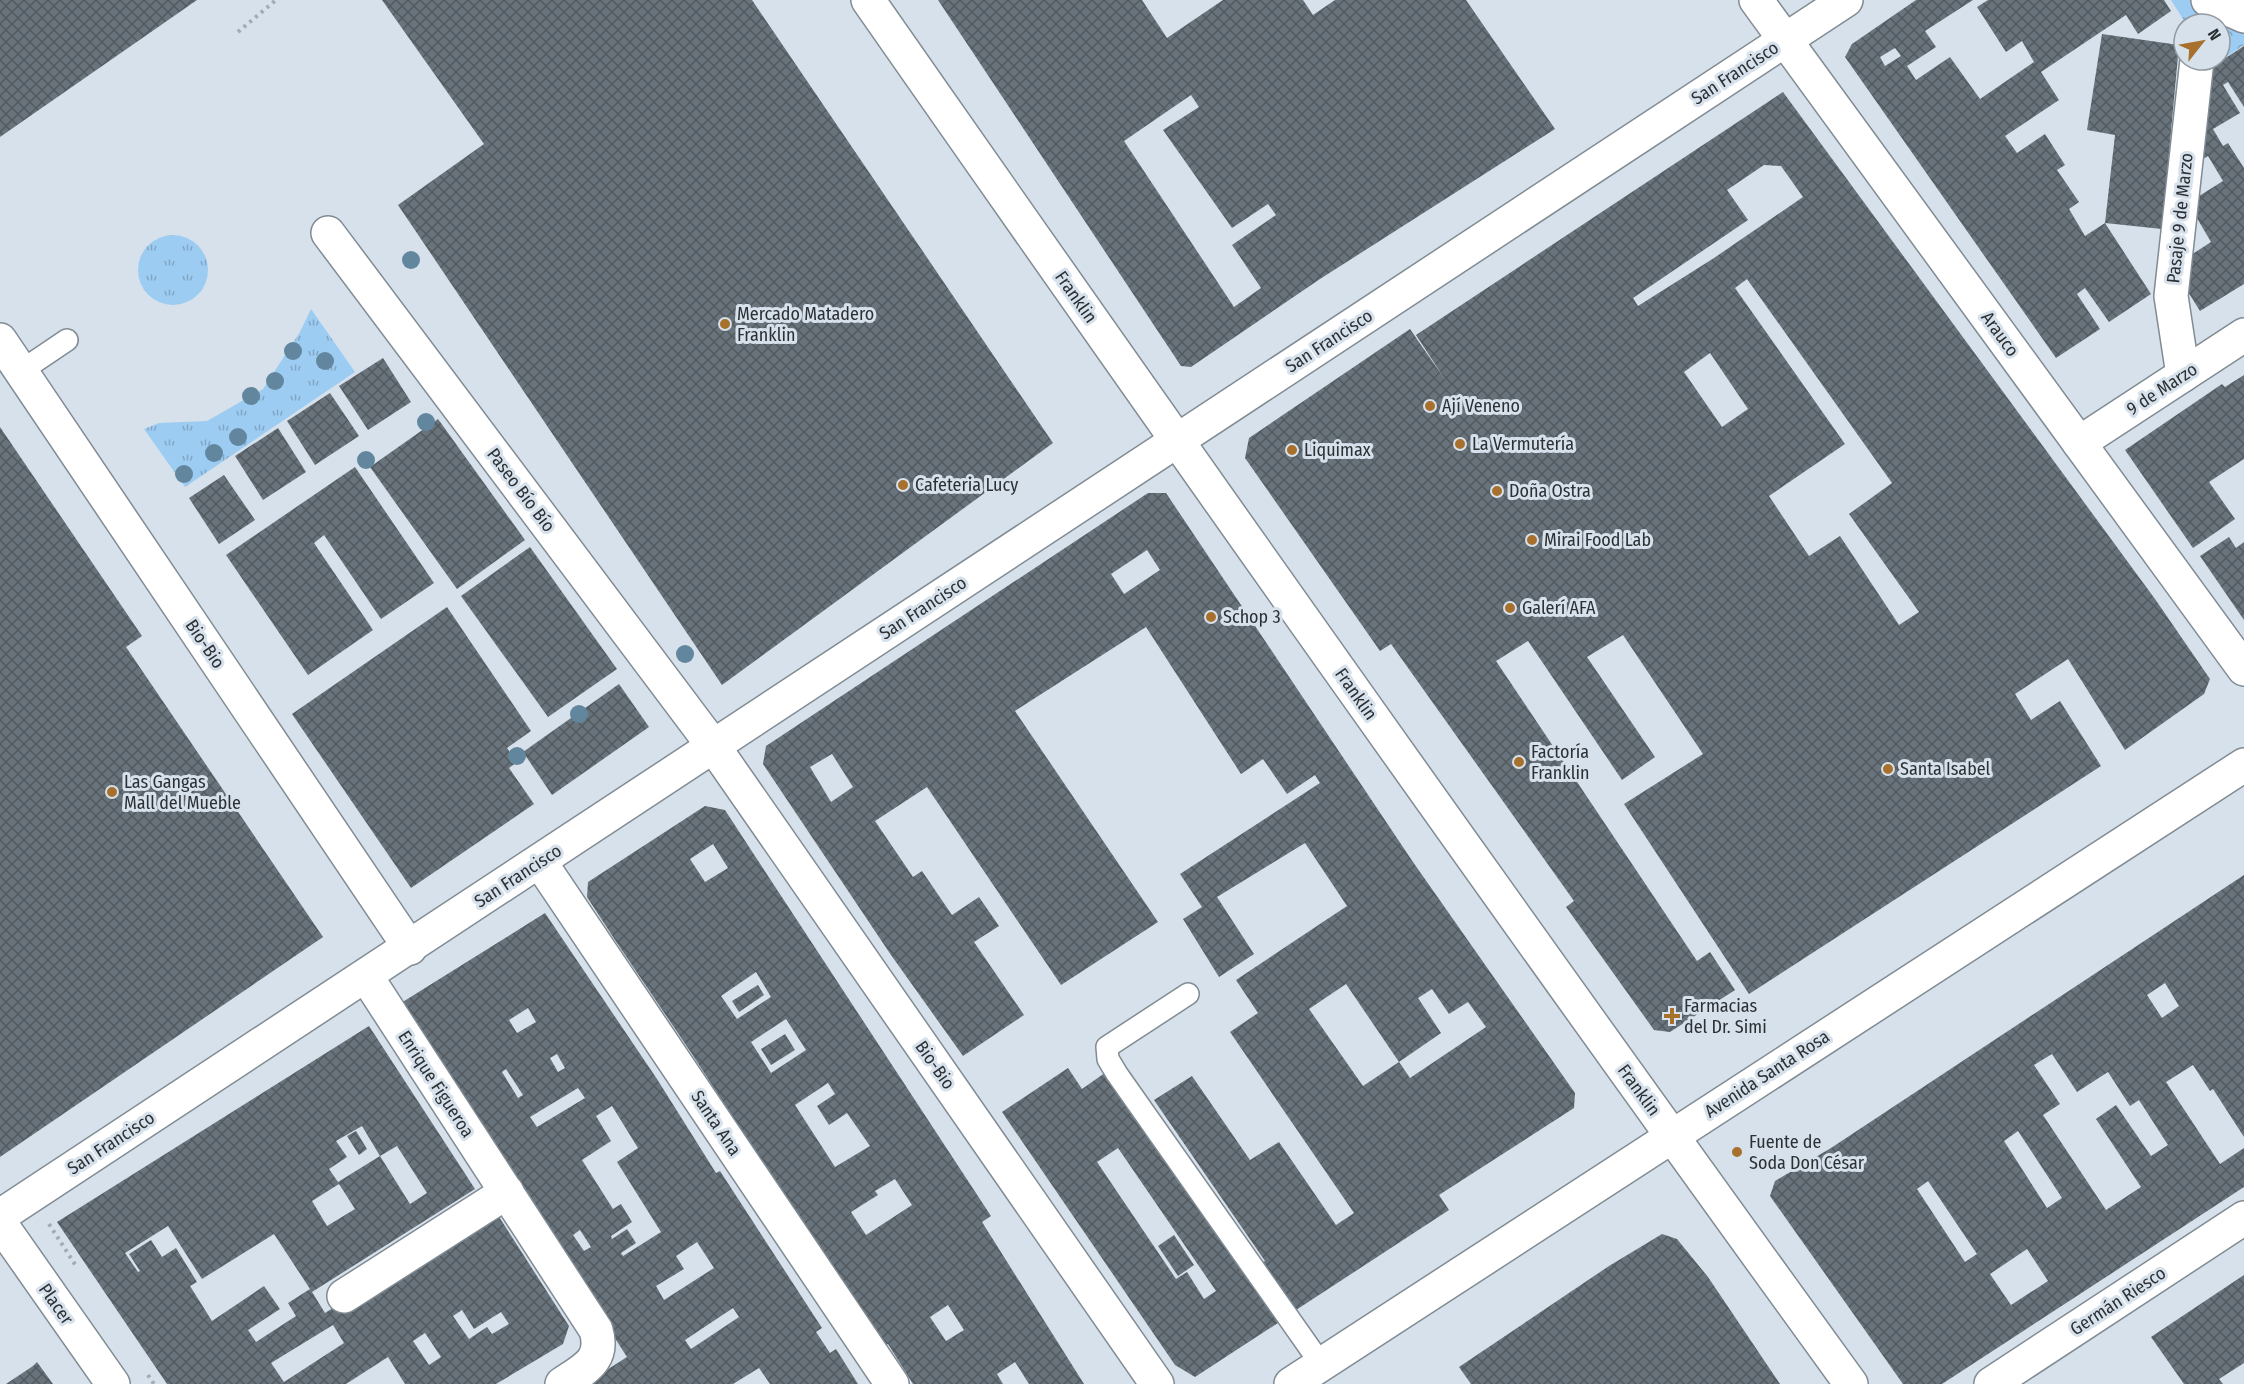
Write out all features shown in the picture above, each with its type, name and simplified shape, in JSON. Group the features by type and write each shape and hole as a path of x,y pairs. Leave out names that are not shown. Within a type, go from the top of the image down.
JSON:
{"street":[{"name":"Franklin","path":"868,0 1176,441 1671,1136 1851,1384"},
{"name":"Arauco","path":"1756,0 2244,669"},
{"name":"San Francisco","path":"0,1216 1846,0"},
{"path":"2206,0 2244,16"},
{"name":"Pasaje 9 de Marzo","path":"2183,375 2171,296 2197,72"},
{"name":"Paseo Bío Bío","path":"328,233 714,747"},
{"name":"9 de Marzo","path":"2079,443 2244,335"},
{"name":"Bio-Bio","path":"0,340 410,948"},
{"name":"Bio-Bio","path":"714,747 1157,1384"},
{"name":"Avenida Santa Rosa","path":"1291,1384 2244,765"},
{"name":"Santa Ana","path":"540,862 892,1384"},
{"name":"Enrique Figueroa","path":"366,976 596,1330 599,1348 596,1357 562,1384"},
{"path":"344,1296 507,1192"},
{"name":"Germán Riesco","path":"1991,1384 2244,1218"},
{"name":"Placer","path":"0,1223 112,1384"}],"lane":[{"path":"21,371 67,340"},
{"path":"1188,994 1107,1047 1108,1059 1116,1074 1321,1364"}],"path":[{"path":"238,32 276,0"}],"green space":[{"path":"2171,0 2244,0 2244,45 2232,53 2232,12 2179,12"},
{"path":"2178,72 2203,72 2177,89"},
{"path":"180,235 193,241 202,250 206,256 208,270 206,284 198,295 187,303 166,305 148,295 140,284 138,263 148,245 159,237"},
{"path":"311,309 355,372 185,487 144,429 159,423 207,421 263,389 300,332"}],"building":[{"path":"0,0 197,0 0,137"},
{"name":"Mercado Matadero Franklin","path":"382,0 752,0 1053,443 722,685 398,205 484,144"},
{"path":"938,0 1142,0 1167,38 1223,0 1303,0 1313,15 1335,0 1466,0 1555,129 1320,279 1191,367 1181,366","holes":["1191,95 1199,107 1163,130 1232,228 1268,204 1276,215 1232,245 1261,288 1234,307 1124,141"]},
{"path":"1916,0 1973,0 1925,31 1936,47 1907,66 1916,80 1950,57 1980,99 2034,62 2022,41 2006,52 1977,7 1988,0 2164,0 2171,11 2138,34 2126,15 2041,72 2059,100 2005,136 2017,153 2045,134 2065,165 2057,170 2079,202 2069,209 2085,236 2105,223 2151,294 2109,322 2085,288 2077,294 2100,329 2056,358 1845,57 1852,44","holes":["1895,48 1901,56 1885,66 1880,57"]},
{"path":"2102,34 2172,44 2172,72 2177,72 2162,229 2105,223 2115,135 2087,130"},
{"path":"2244,46 2244,107 2228,82 2223,85 2240,113 2213,129 2223,146 2228,143 2244,168 2244,284 2200,311 2183,284 2185,259 2211,242 2188,203 2223,181 2208,156 2189,168 2196,77 2204,72 2232,72 2232,54"},
{"path":"1783,92 2155,599 2210,679 2204,694 2125,750 2068,659 2015,694 2031,720 2060,701 2101,766 1749,994 1624,804 1703,754 1623,635 1587,657 1655,757 1622,780 1528,641 1496,661 1697,961 1710,952 1735,990 1670,1032 1654,1030 1566,907 1574,901 1391,644 1380,651 1245,458 1249,438 1410,329 1446,381 1416,335","holes":["1764,165 1781,166 1803,197 1714,258 1638,306 1633,298 1748,220 1727,190","1747,279 1892,483 1849,514 1919,612 1899,625 1840,536 1809,556 1769,496 1845,444 1735,288","1710,353 1748,409 1722,427 1684,372"]},
{"path":"383,358 411,402 368,430 339,386"},
{"path":"2244,375 2244,459 2209,482 2235,519 2193,548 2125,450 2222,384 2225,387"},
{"path":"330,393 359,436 315,465 287,421"},
{"path":"438,419 525,540 457,589 370,467"},
{"name":"Las Gangas Mall del Mueble","path":"0,427 142,636 126,647 323,937 0,1157"},
{"path":"278,428 306,472 263,500 235,456"},
{"path":"355,467 434,583 381,619 324,535 314,543 373,630 308,675 226,555"},
{"path":"224,475 255,520 219,544 189,498"},
{"path":"1148,493 1166,493 1413,862 1575,1093 1574,1108 1439,1195 1449,1210 1293,1312 1260,1264 1265,1261 1154,1100 1192,1076 1250,1160 1279,1142 1336,1225 1354,1213 1230,1032 1258,1013 1236,980 1347,906 1305,843 1217,897 1254,954 1219,977 1183,919 1202,907 1180,874 1320,783 1315,775 1287,794 1263,759 1241,774 1146,627 1015,711 1158,922 1061,985 927,787 875,821 913,877 922,871 952,915 979,897 999,926 974,942 1024,1015 963,1056 891,955 763,764 766,746","holes":["1147,550 1160,570 1124,594 1111,574","832,754 853,787 831,802 810,767","1346,984 1399,1062 1363,1086 1309,1009","1432,989 1449,1014 1468,1002 1486,1027 1410,1078 1399,1062 1441,1033 1418,998"]},
{"path":"2229,537 2236,548 2244,542 2244,620 2200,556"},
{"path":"530,547 617,669 548,717 461,596"},
{"path":"447,607 531,731 507,748 517,762 509,768 534,804 411,888 292,714"},
{"path":"619,684 649,727 552,795 523,752"},
{"path":"705,806 725,810 991,1216 982,1222 1084,1384 1029,1384 1015,1362 997,1374 1003,1384 913,1384 888,1344 882,1347 587,897 588,882","holes":["713,844 728,868 705,882 690,859","756,972 771,997 737,1019 721,996","786,1019 806,1050 771,1073 751,1042","828,1083 835,1094 817,1106 829,1125 847,1113 870,1146 835,1167 795,1105","895,1179 912,1205 866,1235 851,1212 878,1195 875,1191","948,1305 964,1330 946,1341 930,1317"]},
{"path":"2244,875 2244,1137 2213,1089 2210,1091 2193,1065 2166,1082 2220,1164 2244,1148 2244,1187 1942,1384 1903,1384 1770,1196 1775,1181 1831,1148","holes":["2165,983 2179,1006 2162,1018 2147,995","2052,1054 2077,1092 2108,1072 2130,1106 2139,1100 2168,1145 2151,1156 2116,1105 2096,1119 2141,1187 2106,1210 2043,1115 2060,1104 2034,1065","2018,1131 2062,1198 2047,1208 2004,1141","1928,1181 1977,1254 1965,1262 1917,1189","2027,1249 2048,1281 2011,1305 1990,1274"]},
{"path":"545,913 657,1079 716,1173 720,1171 822,1328 816,1332 830,1353 836,1349 858,1384 770,1384 759,1368 733,1384 585,1384 627,1357 401,1003","holes":["528,1008 536,1022 517,1033 509,1020","557,1054 565,1068 558,1072 550,1058","506,1069 523,1095 518,1098 502,1072","578,1088 585,1098 537,1127 530,1117","612,1106 638,1148 617,1162 661,1232 623,1256 621,1253 636,1243 627,1229 612,1239 611,1236 632,1222 621,1204 613,1209 582,1160 611,1141 596,1116","580,1230 591,1247 584,1251 573,1235","697,1242 714,1268 664,1300 656,1286 684,1269 676,1256","733,1308 739,1317 691,1349 685,1340"]},
{"path":"758,985 764,995 739,1012 732,1001"},
{"path":"369,1026 475,1189 312,1292 325,1313 492,1206 569,1326 563,1344 496,1384 405,1384 388,1357 346,1384 167,1384 57,1222","holes":["362,1126 380,1156 338,1182 329,1169 347,1157 336,1141","397,1146 427,1193 410,1204 380,1156","339,1184 355,1209 327,1226 312,1201","168,1226 202,1279 274,1234 310,1289 288,1303 296,1316 256,1342 248,1330 280,1309 264,1286 212,1321 190,1286 197,1282 176,1248 162,1257 151,1240 129,1254 140,1271 138,1272 125,1253","462,1310 474,1329 501,1312 509,1324 492,1334 487,1327 469,1339 453,1316","333,1325 344,1343 284,1382 271,1363","425,1333 441,1357 429,1365 413,1341"]},
{"path":"785,1034 795,1050 771,1065 761,1049"},
{"path":"1068,1068 1082,1089 1109,1070 1281,1321 1195,1377 1175,1365 1002,1112","holes":["1118,1148 1216,1291 1204,1299 1187,1272 1176,1279 1097,1162"]},
{"path":"356,1131 367,1149 359,1155 347,1136"},
{"path":"1662,1234 1677,1239 1708,1277 1780,1384 1471,1384 1459,1367 1609,1266"},
{"path":"1174,1235 1194,1265 1178,1276 1158,1246"},
{"path":"2244,1275 2244,1363 2219,1379 2223,1384 2184,1384 2151,1337"},
{"path":"37,1362 53,1384 6,1384 33,1366"}],"place":[{"name":"Mercado Matadero Franklin","path":"725,324"},
{"name":"Ají Veneno","path":"1430,406"},
{"name":"La Vermutería","path":"1460,444"},
{"name":"Liquimax","path":"1292,450"},
{"name":"Cafeteria Lucy","path":"903,485"},
{"name":"Doña Ostra","path":"1497,491"},
{"name":"Mirai Food Lab","path":"1532,540"},
{"name":"Galerí AFA","path":"1510,608"},
{"name":"Schop 3","path":"1211,617"},
{"name":"Factoría Franklin","path":"1519,762"},
{"name":"Santa Isabel","path":"1888,769"},
{"name":"Las Gangas Mall del Mueble","path":"112,792"},
{"name":"Farmacias del Dr. Simi","path":"1672,1016"},
{"name":"Fuente de Soda Don César","path":"1737,1152"}]}
